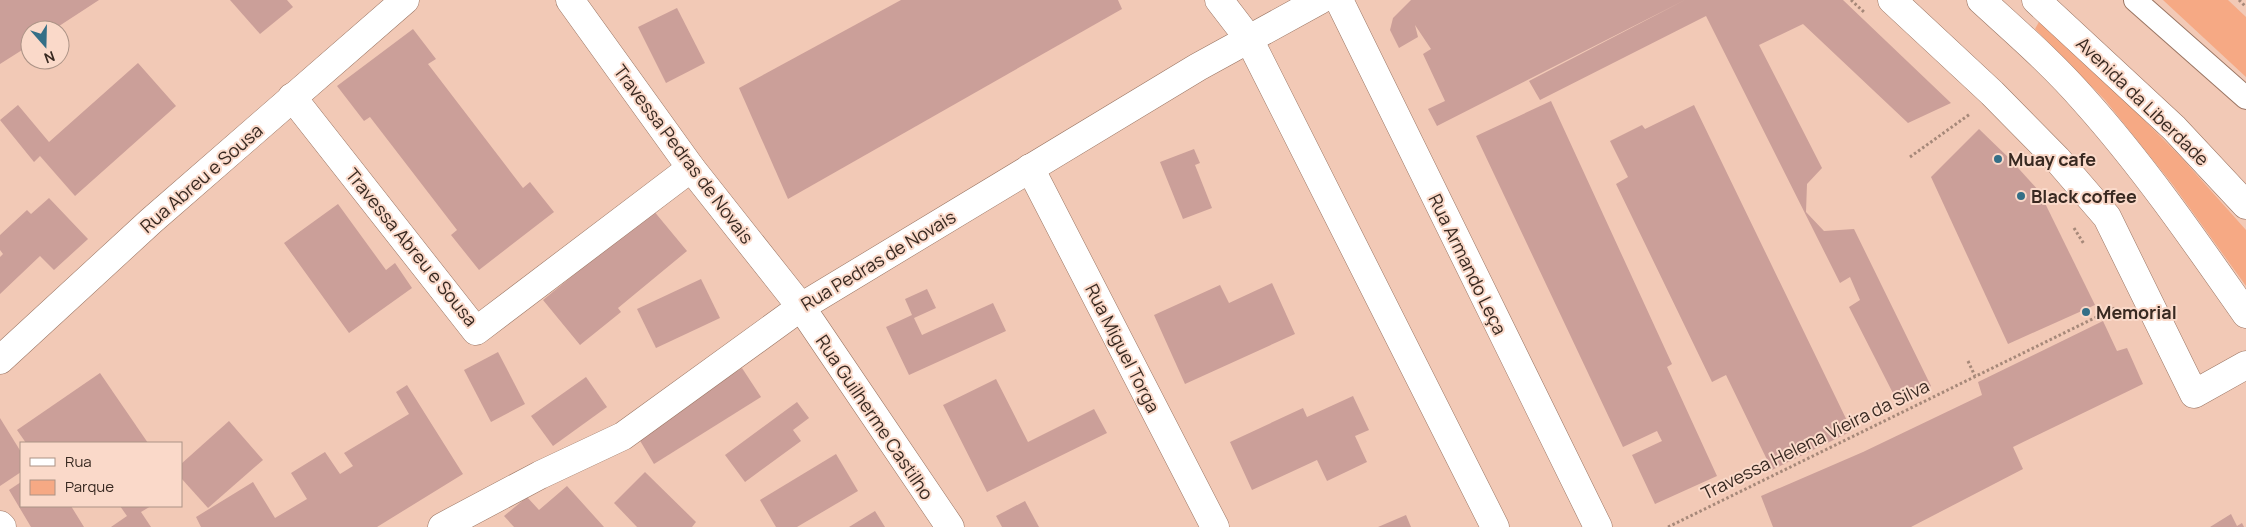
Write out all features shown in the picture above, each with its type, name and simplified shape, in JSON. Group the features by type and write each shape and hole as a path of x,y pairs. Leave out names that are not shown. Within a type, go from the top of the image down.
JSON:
{"street":[{"name":"Rua Abreu e Sousa","path":"0,360 151,221 405,0"},
{"name":"Travessa Pedras de Novais","path":"570,0 692,168 801,307"},
{"path":"1219,0 1249,39 1496,527"},
{"name":"Rua Pedras de Novais","path":"442,527 540,475 623,436 801,307 1198,67 1320,0"},
{"name":"Rua Armando Leça","path":"1339,0 1598,527"},
{"path":"1892,0 1992,93 2057,159 2107,217 2194,394 2246,365"},
{"path":"1981,0 2050,63 2086,101 2144,172 2246,314"},
{"name":"Avenida da Liberdade","path":"2036,0 2174,128 2246,205"},
{"path":"2135,0 2246,98"},
{"name":"Travessa Abreu e Sousa","path":"292,97 476,331 692,168"},
{"name":"Rua Miguel Torga","path":"1030,168 1215,527"},
{"name":"Rua Guilherme Castilho","path":"801,307 950,527"}],"path":[{"path":"1851,0 1865,13"},
{"path":"2238,0 2246,7"},
{"path":"1965,107 1978,120"},
{"path":"1910,157 1971,113"},
{"path":"2070,222 2086,246"},
{"name":"Travessa Helena Vieira da Silva","path":"1668,527 2119,306 2122,315"},
{"path":"1968,361 1975,376"}],"green space":[{"path":"2163,0 2228,0 2246,17 2246,77"},
{"path":"2040,20 2106,82 2180,156 2246,230 2246,286 2173,185 2105,100 2035,29"}],"building":[{"path":"0,0 99,0 68,20 20,20 20,51 0,64"},
{"path":"230,0 287,0 293,7 260,34"},
{"path":"901,0 1118,0 1122,9 788,199 739,88"},
{"path":"1411,0 1685,0 1437,126 1428,109 1445,101 1423,54 1431,49 1415,25 1418,37 1399,48 1390,30 1393,18"},
{"path":"1685,0 1843,0 1951,103 1908,123 1803,24 1759,45 1822,168 1807,184 1806,212 1824,231 1854,229 1931,386 1898,403 1849,307 1860,300 1850,277 1840,283 1706,16 1540,100 1529,81"},
{"path":"677,8 705,63 666,83 638,27"},
{"path":"413,29 436,59 428,64 523,188 530,182 554,212 479,270 451,235 457,230 370,117 364,121 337,86"},
{"path":"138,63 176,106 75,196 40,156 34,162 0,120 18,105 49,142"},
{"path":"1551,101 1672,364 1667,367 1717,476 1655,504 1632,455 1662,441 1657,431 1623,447 1476,136"},
{"path":"1694,105 1852,431 1772,470 1726,375 1712,382 1616,184 1628,177 1610,141 1642,125 1645,129"},
{"path":"1979,129 2039,191 2095,305 2008,344 1931,177"},
{"path":"1194,149 1200,163 1195,165 1212,208 1183,219 1160,162"},
{"path":"49,198 88,239 54,270 40,256 0,294 0,257 3,254 0,250 0,235 27,210 31,214"},
{"path":"338,204 386,270 395,263 412,288 349,333 284,243"},
{"path":"653,210 687,251 618,308 621,312 580,345 543,300"},
{"path":"701,279 720,318 656,348 637,309"},
{"path":"1272,283 1295,334 1185,384 1154,315 1220,285 1229,303"},
{"path":"927,289 936,308 914,318 922,335 993,303 1006,331 909,375 886,327 912,315 905,299"},
{"path":"2103,321 2117,351 2127,348 2143,384 2013,447 2023,469 1911,527 1773,527 1761,496 1863,452 1982,395 1978,382"},
{"path":"498,352 525,404 491,422 464,370"},
{"path":"742,368 761,397 654,464 636,434"},
{"path":"100,373 147,442 25,442 17,430"},
{"path":"586,377 607,407 553,446 531,416"},
{"path":"996,379 1028,442 1094,409 1107,433 987,492 943,405"},
{"path":"407,385 463,474 377,527 201,527 196,517 253,482 275,518 307,499 291,473 325,452 340,474 353,466 344,453 409,414 396,392"},
{"path":"1353,396 1369,430 1355,436 1367,462 1327,481 1317,460 1252,490 1230,442 1303,408 1307,417"},
{"path":"797,402 809,418 793,430 801,441 745,482 725,455"},
{"path":"0,418 20,450 20,473 0,486"},
{"path":"229,421 263,460 208,508 182,479 182,463"},
{"path":"836,454 858,491 797,527 776,527 760,500"},
{"path":"645,472 696,522 692,527 637,527 614,503"},
{"path":"20,483 20,507 72,507 84,527 31,527 9,490"},
{"path":"567,486 604,527 514,527 504,516 527,497 539,510"},
{"path":"1025,501 1039,527 1002,527 996,516"},
{"path":"121,507 149,507 141,512 151,527 111,527 127,516"},
{"path":"875,511 885,527 849,527"},
{"path":"2231,514 2237,526 2242,523 2244,527 2210,527"},
{"path":"1406,515 1411,527 1378,527"}],"place":[{"name":"Muay cafe","path":"1998,159"},
{"name":"Black coffee","path":"2021,196"},
{"name":"Memorial","path":"2086,312"}]}
